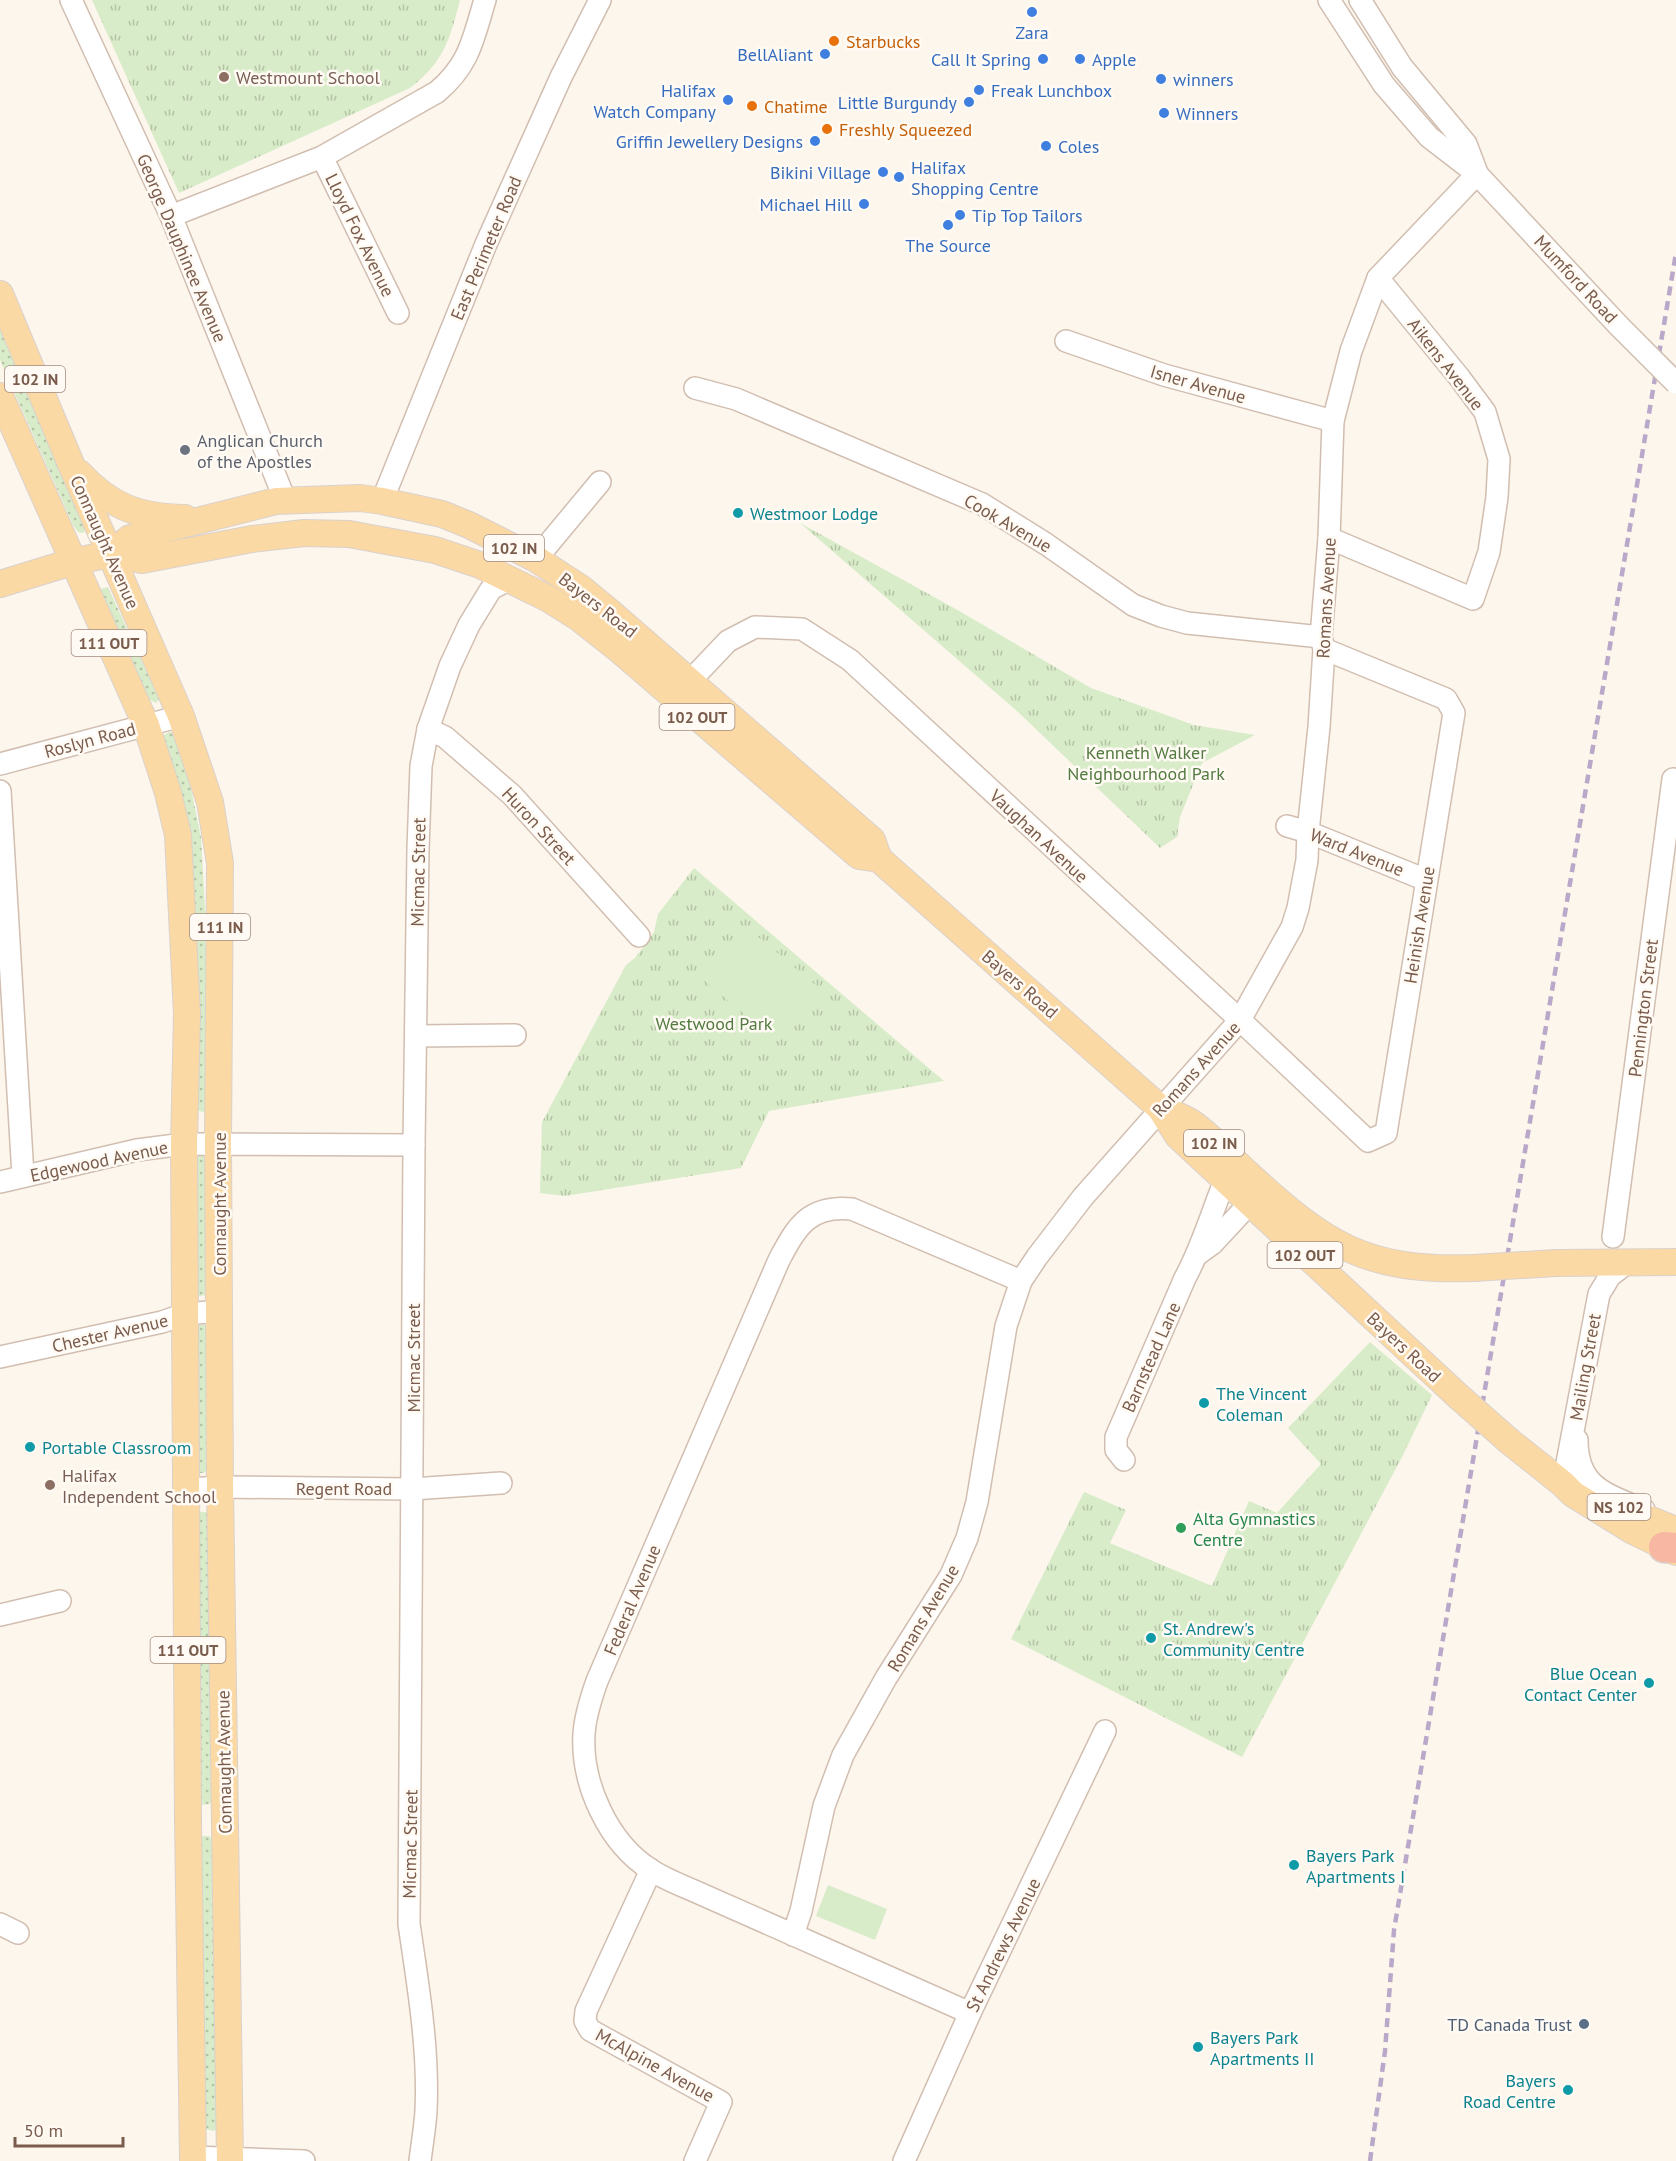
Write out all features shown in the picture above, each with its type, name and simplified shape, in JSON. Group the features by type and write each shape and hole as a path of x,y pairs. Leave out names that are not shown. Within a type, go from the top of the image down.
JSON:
{"main road":[{"name":"Connaught Avenue","path":"0,294 181,716 210,802 220,863 218,1144 220,1487 230,2159"},
{"name":"Connaught Avenue","path":"0,396 146,725 168,793 179,846 187,1014 184,1144 188,1489 188,1820 193,2159"},
{"path":"71,464 93,488 120,506 151,515 209,518"},
{"name":"Bayers Road","path":"110,554 130,538 209,518 285,500 342,498 382,501 442,514 536,559 582,589 872,840 879,859 1160,1108 1178,1136 1509,1441 1573,1494 1625,1526 1673,1540"},
{"path":"350,534 370,520 382,501"},
{"path":"442,514 444,536 457,551 480,565"},
{"name":"Bayers Road","path":"0,585 72,562 110,554 142,560 303,532 350,534 435,550 480,565 510,579 579,618 859,856 879,859"},
{"name":"Bayers Road","path":"1160,1108 1191,1122 1297,1218 1334,1242 1360,1254 1403,1266 1449,1269 1556,1263 1676,1262"},
{"path":"188,1820 224,1819"}],"street":[{"name":"George Dauphinee Avenue","path":"71,0 171,216 285,500"},
{"path":"171,216 322,157 438,92 454,78 468,53 485,0"},
{"name":"East Perimeter Road","path":"382,501 486,244 561,77 600,0"},
{"name":"Mumford Road","path":"1329,0 1384,85 1430,137 1477,174 1619,326 1676,383"},
{"name":"Mumford Road","path":"1360,0 1402,67 1466,144 1477,174"},
{"name":"Lloyd Fox Avenue","path":"322,157 399,313"},
{"name":"Romans Avenue","path":"793,1935 801,1911 824,1806 843,1755 886,1678 951,1575 967,1538 977,1502 1006,1326 1022,1281 1037,1257 1083,1197 1240,1020 1284,943 1294,920 1307,860 1319,734 1333,421 1351,351 1378,278 1477,174"},
{"name":"Aikens Avenue","path":"1329,538 1473,599 1489,552 1497,497 1499,459 1485,412 1459,376 1378,278"},
{"name":"Isner Avenue","path":"1066,341 1164,375 1333,421"},
{"name":"Cook Avenue","path":"695,388 736,399 982,504 1046,544 1133,605 1187,623 1323,643 1446,699"},
{"path":"536,559 600,482"},
{"name":"Micmac Street","path":"420,2161 426,2112 426,2080 418,1989 408,1924 417,849 421,766 428,729 450,666 469,625 491,589 510,579"},
{"name":"Vaughan Avenue","path":"689,682 728,641 755,627 802,629 850,660 1368,1141"},
{"name":"Heinish Avenue","path":"1368,1141 1386,1132 1454,713 1446,699"},
{"name":"Roslyn Road","path":"0,764 181,716"},
{"name":"Huron Street","path":"428,729 445,736 512,795 639,936"},
{"name":"Pennington Street","path":"1613,1237 1674,780"},
{"path":"0,791 23,1176"},
{"name":"Ward Avenue","path":"1287,826 1308,832 1426,880"},
{"path":"416,1036 515,1035"},
{"name":"Edgewood Avenue","path":"0,1182 137,1150 184,1144 414,1145"},
{"name":"Barnstead Lane","path":"1124,1461 1116,1450 1116,1437 1185,1278 1198,1254 1203,1235 1225,1180"},
{"name":"Barnstead Lane","path":"1198,1254 1212,1244 1250,1203"},
{"name":"Federal Avenue","path":"970,2013 692,1890 651,1870 635,1858 611,1830 594,1798 584,1756 586,1713 597,1681 779,1260 793,1233 810,1217 831,1209 852,1209 1022,1281"},
{"name":"Mailing Street","path":"1563,1484 1599,1294 1610,1276 1628,1262"},
{"name":"Chester Avenue","path":"0,1357 162,1322 185,1314 220,1311"},
{"name":"Bayers Road","path":"1577,1416 1577,1450 1579,1463 1586,1479 1597,1488 1621,1500 1673,1540"},
{"name":"Regent Road","path":"188,1489 220,1487 412,1489 501,1483"},
{"path":"0,1615 60,1601"},
{"name":"St Andrews Avenue","path":"904,2161 970,2013 1105,1731"},
{"name":"McAlpine Avenue","path":"651,1870 600,1977 586,2011 585,2021 590,2030 721,2102 695,2161"},
{"name":"Connaught Avenue","path":"193,2159 230,2159"},
{"path":"230,2159 304,2161"}],"green space":[{"path":"92,0 460,0 444,49 431,69 410,88 179,193"},
{"path":"0,327 85,519 86,530 83,533 78,532 73,525 0,360"},
{"name":"Kenneth Walker Neighbourhood Park","path":"800,523 954,608 1091,688 1194,725 1255,735 1202,763 1180,817 1177,837 1160,848 1017,711"},
{"path":"108,587 159,699 156,703 148,699 100,589"},
{"path":"169,732 177,734 181,741 201,837 205,908 209,1109 206,1113 197,1110 164,742 164,735"},
{"name":"Westwood Park","path":"694,868 944,1081 769,1111 741,1168 565,1196 540,1193 542,1122 626,965 636,957 654,932 658,914"},
{"path":"744,925 818,987 774,1039 700,977"},
{"path":"200,1155 205,1156 209,1161 206,1295 199,1296 193,1292 195,1159"},
{"path":"198,1325 205,1325 209,1331 209,1468 204,1473 199,1473"},
{"path":"1370,1342 1432,1395 1402,1457 1242,1757 1011,1639 1084,1492 1126,1510 1110,1543 1212,1586 1249,1501 1277,1513 1321,1464 1288,1428"},
{"path":"195,1512 209,1512 213,1801 201,1805 197,1801"},
{"path":"200,1837 212,1839 218,2127 214,2131 205,2129"},
{"path":"828,1885 887,1909 875,1940 816,1916"}],"railway":[{"path":"1370,2161 1385,2051 1394,1930 1676,253"}],"place":[{"name":"Zara","path":"1032,12"},
{"name":"Starbucks","path":"834,41"},
{"name":"BellAliant","path":"825,54"},
{"name":"Call It Spring","path":"1043,59"},
{"name":"Apple","path":"1080,59"},
{"name":"Westmount School","path":"224,77"},
{"name":"winners","path":"1161,79"},
{"name":"Freak Lunchbox","path":"979,90"},
{"name":"Halifax Watch Company","path":"728,100"},
{"name":"Little Burgundy","path":"969,102"},
{"name":"Chatime","path":"752,106"},
{"name":"Winners","path":"1164,113"},
{"name":"Freshly Squeezed","path":"827,129"},
{"name":"Griffin Jewellery Designs","path":"815,141"},
{"name":"Coles","path":"1046,146"},
{"name":"Bikini Village","path":"883,172"},
{"name":"Halifax Shopping Centre","path":"899,177"},
{"name":"Michael Hill","path":"864,204"},
{"name":"Tip Top Tailors","path":"960,215"},
{"name":"The Source","path":"948,225"},
{"name":"Anglican Church of the Apostles","path":"185,450"},
{"name":"Westmoor Lodge","path":"738,513"},
{"name":"The Vincent Coleman","path":"1204,1403"},
{"name":"Portable Classroom","path":"30,1447"},
{"name":"Halifax Independent School","path":"50,1485"},
{"name":"Alta Gymnastics Centre","path":"1181,1528"},
{"name":"St. Andrew's Community Centre","path":"1151,1638"},
{"name":"Blue Ocean Contact Center","path":"1649,1683"},
{"name":"Bayers Park Apartments I","path":"1294,1865"},
{"name":"TD Canada Trust","path":"1584,2024"},
{"name":"Bayers Park Apartments II","path":"1198,2047"},
{"name":"Bayers Road Centre","path":"1568,2090"}]}
